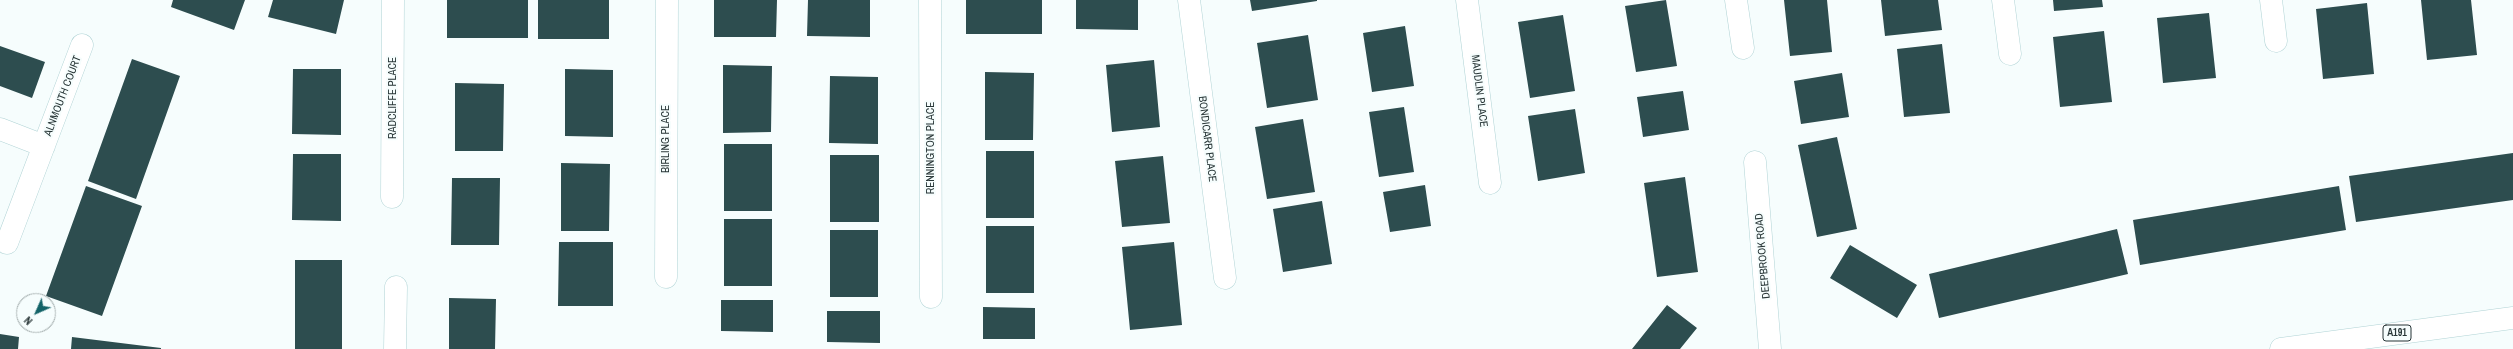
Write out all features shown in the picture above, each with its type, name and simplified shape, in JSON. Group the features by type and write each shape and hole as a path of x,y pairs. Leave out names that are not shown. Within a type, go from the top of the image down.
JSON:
{"street":[{"name":"RADCLIFFE PLACE","path":"392,197 393,0"},
{"name":"BIRLING PLACE","path":"666,277 667,0"},
{"name":"RENNINGTON PLACE","path":"930,0 931,297"},
{"name":"BONDICARR PLACE","path":"1189,0 1225,278"},
{"name":"MAUDLIN PLACE","path":"1467,0 1490,183"},
{"path":"1736,0 1743,48"},
{"path":"2003,0 2010,54"},
{"path":"2271,0 2276,41"},
{"name":"ALNMOUTH COURT","path":"7,243 82,45"},
{"name":"ALNMOUTH COURT","path":"0,129 44,146"},
{"name":"DEEPBROOK ROAD","path":"1755,162 1770,349"},
{"path":"395,349 396,287"},
{"name":"A191","path":"2281,349 2513,318"}],"building":[{"path":"173,0 245,0 234,30 171,7"},
{"path":"273,0 344,0 336,34 268,17"},
{"path":"447,0 528,0 528,38 447,38"},
{"path":"538,0 609,0 609,39 538,39"},
{"path":"714,0 777,0 776,37 714,37"},
{"path":"808,0 870,0 870,37 807,36"},
{"path":"966,0 1042,0 1042,34 966,34"},
{"path":"1076,0 1138,0 1138,30 1076,29"},
{"path":"1250,0 1317,0 1317,1 1252,11"},
{"path":"1666,0 1677,66 1636,72 1625,6"},
{"path":"1784,0 1827,0 1832,52 1790,56"},
{"path":"1881,0 1938,0 1942,30 1885,36"},
{"path":"2053,0 2102,0 2103,7 2054,11"},
{"path":"2421,0 2471,0 2477,55 2427,60"},
{"path":"2367,3 2374,74 2323,79 2316,9"},
{"path":"2209,13 2216,78 2163,83 2157,18"},
{"path":"1563,15 1575,91 1530,98 1518,22"},
{"path":"1405,26 1414,86 1372,92 1363,33"},
{"path":"2104,31 2112,102 2060,107 2053,37"},
{"path":"1308,35 1318,100 1267,108 1257,43"},
{"path":"1942,44 1950,113 1904,117 1897,49"},
{"path":"0,46 45,62 32,98 0,86"},
{"path":"132,59 180,76 136,199 88,181"},
{"path":"1154,60 1160,127 1112,132 1106,65"},
{"path":"723,65 772,66 771,132 723,133"},
{"path":"293,69 341,69 341,135 292,134"},
{"path":"565,69 613,70 613,137 565,136"},
{"path":"985,72 1034,73 1033,140 985,140"},
{"path":"1842,73 1849,117 1801,124 1794,81"},
{"path":"830,76 878,77 878,144 829,143"},
{"path":"455,83 504,84 503,151 455,151"},
{"path":"1683,91 1689,130 1643,137 1637,97"},
{"path":"1404,107 1414,172 1379,177 1369,112"},
{"path":"1575,109 1585,173 1538,181 1528,116"},
{"path":"1303,119 1315,192 1267,199 1255,127"},
{"path":"1837,137 1857,229 1817,237 1798,145"},
{"path":"724,144 772,144 772,211 724,211"},
{"path":"986,151 1034,151 1034,218 986,218"},
{"path":"2513,153 2513,200 2356,222 2349,176"},
{"path":"293,154 341,154 341,221 292,220"},
{"path":"830,155 879,155 879,222 830,222"},
{"path":"1163,156 1170,223 1122,227 1115,161"},
{"path":"561,163 610,164 609,231 561,231"},
{"path":"1685,177 1698,272 1657,277 1644,183"},
{"path":"452,178 500,178 499,245 451,245"},
{"path":"1425,185 1431,226 1390,232 1383,192"},
{"path":"86,186 142,206 102,316 56,300 56,293 47,293"},
{"path":"2339,186 2346,230 2140,265 2133,220"},
{"path":"1322,201 1332,264 1283,272 1273,209"},
{"path":"724,219 772,219 772,286 724,286"},
{"path":"986,226 1034,226 1034,293 986,293"},
{"path":"2117,229 2128,274 1939,318 1929,274"},
{"path":"830,230 878,230 878,297 830,297"},
{"path":"559,242 613,242 613,306 558,306"},
{"path":"1174,242 1182,325 1130,330 1122,247"},
{"path":"1850,245 1917,285 1897,318 1830,278"},
{"path":"295,260 342,260 342,349 295,349"},
{"path":"449,298 496,299 495,349 449,349"},
{"path":"721,300 773,300 773,332 721,331"},
{"path":"1667,305 1697,328 1680,349 1632,349"},
{"path":"983,307 1035,308 1035,339 983,339"},
{"path":"827,311 880,311 880,343 827,342"},
{"path":"0,334 19,337 18,349 0,349"},
{"path":"72,337 161,348 161,349 71,349"}]}
